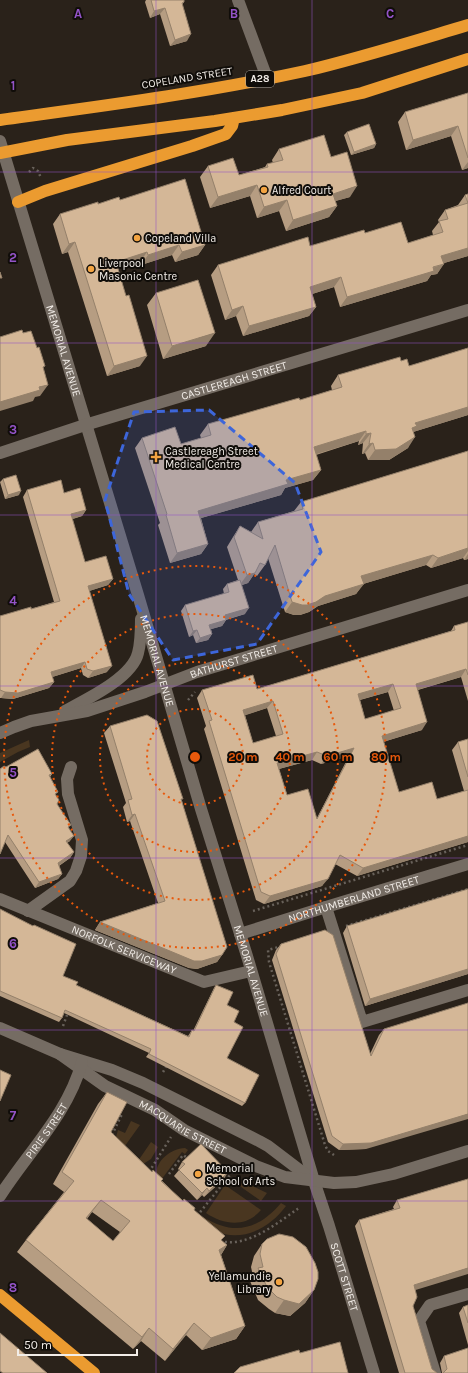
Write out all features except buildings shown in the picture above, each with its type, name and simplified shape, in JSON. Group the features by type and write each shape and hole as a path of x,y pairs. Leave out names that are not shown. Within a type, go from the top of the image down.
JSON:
{"highway":[{"name":"COPELAND STREET","path":"0,120 195,91 305,71 374,53 468,25"},
{"path":"1,149 234,118 282,110 362,93 468,59"},
{"path":"18,202 45,191 192,146 226,134 232,126 234,118"},
{"path":"0,1295 94,1373"}],"street":[{"path":"238,0 267,78"},
{"name":"MEMORIAL AVENUE","path":"1,149 142,609 314,1181"},
{"name":"CASTLEREAGH STREET","path":"0,453 85,425 468,310"},
{"name":"BATHURST STREET","path":"0,733 31,722 87,711 198,672 468,590"},
{"path":"57,716 110,685 130,668 138,654 142,609"},
{"path":"28,911 70,881 76,871 81,856 82,840 68,794 67,779 71,767"},
{"name":"NORTHUMBERLAND STREET","path":"240,934 468,864"},
{"name":"NORFOLK SERVICEWAY","path":"0,899 204,982 251,971"},
{"path":"326,907 362,1022 468,990"},
{"name":"MACQUARIE STREET","path":"0,1028 82,1065 105,1086 155,1110 184,1130 256,1166 285,1177 344,1183 380,1178 468,1151"},
{"name":"MACQUARIE STREET","path":"82,1065 112,1070 143,1083 268,1146 314,1181"},
{"name":"PIRIE STREET","path":"0,1196 55,1118 71,1091 82,1065"},
{"name":"SCOTT STREET","path":"314,1181 374,1373"},
{"path":"435,1373 420,1321 430,1305 468,1294"}],"path":[{"path":"29,172 33,168 38,171 41,178"},
{"path":"188,700 195,692"},
{"name":"NORTHUMBERLAND STREET","path":"252,911 468,845"},
{"path":"334,930 468,889"},
{"name":"MEMORIAL AVENUE","path":"286,945 268,950 270,962 325,1145 328,1151 334,1155"},
{"path":"63,1026 67,1015"},
{"path":"164,1072 166,1067"},
{"path":"111,1137 122,1114"},
{"path":"147,1174 171,1137"},
{"path":"169,1174 183,1154 186,1157"},
{"path":"197,1216 235,1170"},
{"path":"217,1240 228,1243 237,1242 252,1237 270,1228 299,1208"}],"highlighted area":[{"path":"209,410 295,483 321,552 257,644 173,660 129,594 105,500 134,412"}],"shaded area":[{"path":"29,740 30,747 0,762 0,753"},
{"path":"131,1121 140,1125 122,1150 138,1161 151,1142 158,1147 151,1159 140,1166 115,1149 118,1130 125,1133"},
{"path":"185,1148 188,1150 185,1154 182,1152 161,1180 164,1183 159,1190 156,1181 156,1171 161,1161 169,1153"},
{"path":"236,1178 267,1193 261,1201 234,1182"},
{"path":"225,1185 261,1210 249,1220 235,1223 220,1220 206,1213"},
{"path":"281,1203 286,1206 272,1221 264,1227 245,1234 225,1234 211,1229 199,1222 203,1217 225,1227 245,1227 263,1219"}],"place":[{"name":"Alfred Court","path":"264,190"},
{"name":"Copeland Villa","path":"137,238"},
{"name":"Liverpool Masonic Centre","path":"91,269"},
{"name":"Castlereagh Street Medical Centre","path":"156,457"},
{"name":"Memorial School of Arts","path":"198,1174"},
{"name":"Yellamundie Library","path":"279,1282"}]}
